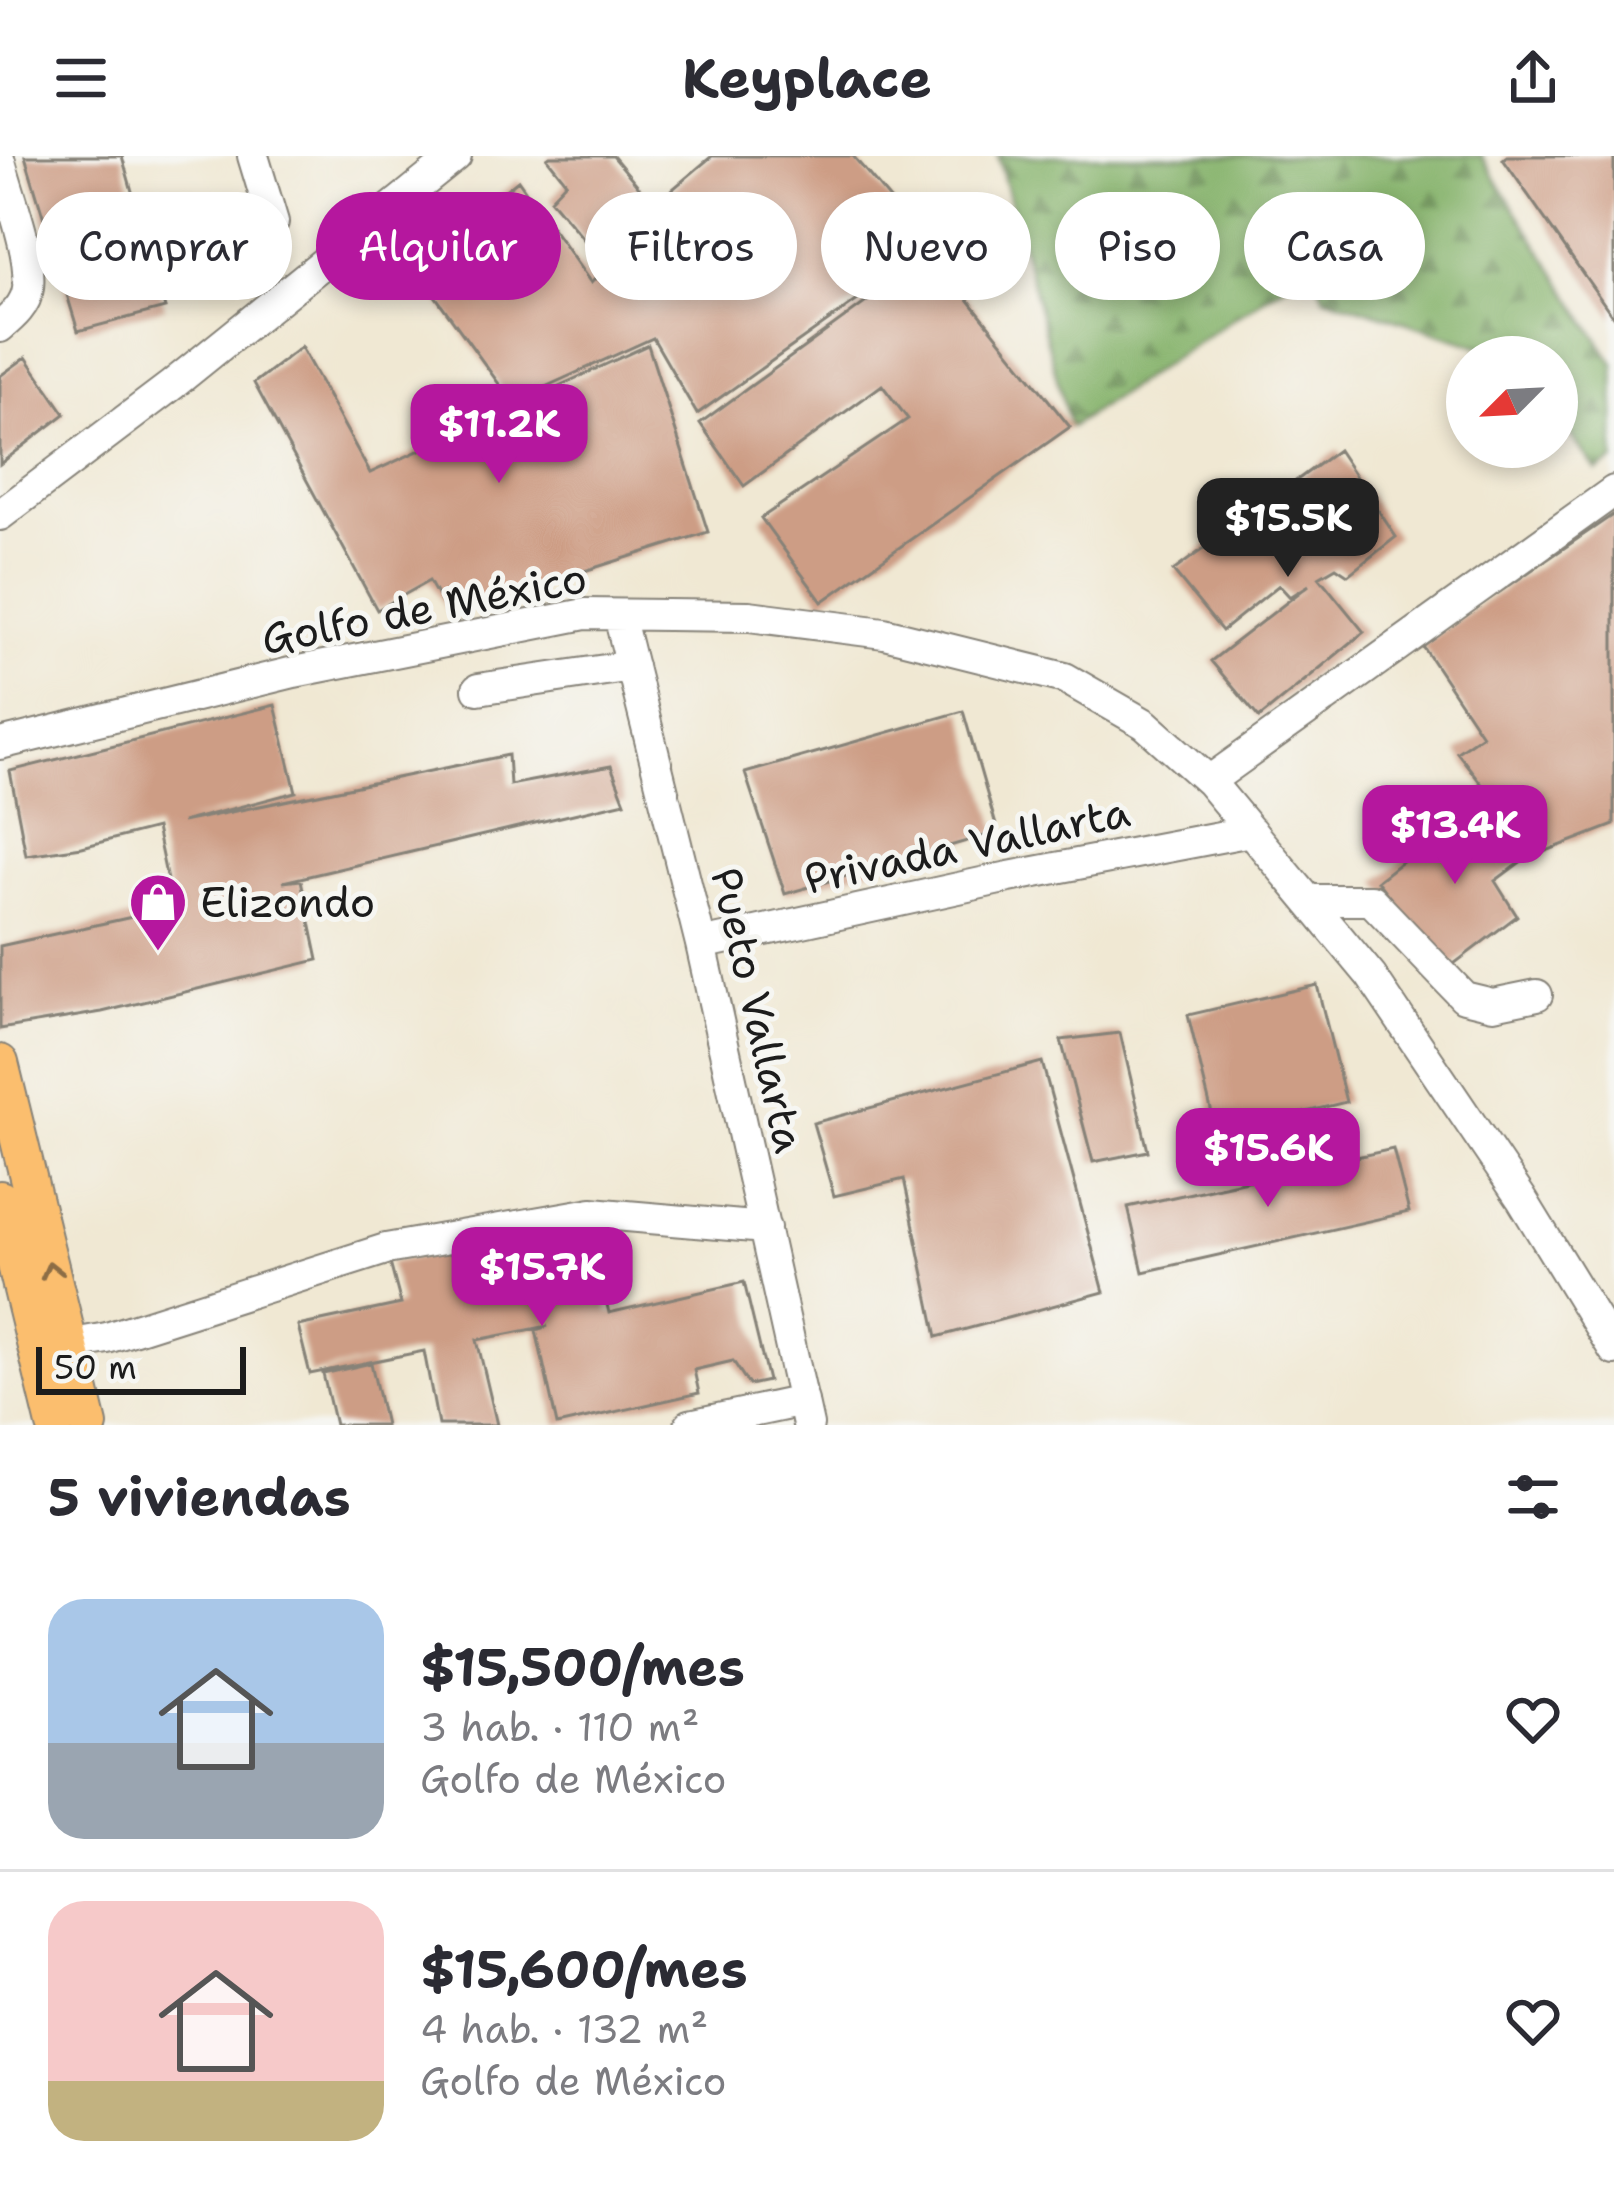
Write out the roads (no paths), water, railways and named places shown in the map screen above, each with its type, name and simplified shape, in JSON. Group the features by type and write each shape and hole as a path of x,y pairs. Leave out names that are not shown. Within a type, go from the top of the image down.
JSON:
{"main road":[{"path":"0,1063 54,1347 55,1425"},
{"path":"0,1199 88,1425"}],"street":[{"path":"253,156 264,192"},
{"path":"0,515 172,385 456,156"},
{"path":"0,161 26,264 28,291 18,312 0,327"},
{"path":"1209,781 1614,491"},
{"name":"Golfo de México","path":"0,744 294,672 586,614 749,616 884,632 1065,678 1145,724 1209,781 1371,976 1521,1198 1614,1350"},
{"name":"Pueto Vallarta","path":"619,615 701,944 805,1413"},
{"path":"478,689 632,666"},
{"name":"Privada Vallarta","path":"701,944 1009,877 1251,831"},
{"path":"1308,900 1371,900 1464,997 1493,1004 1537,995"},
{"path":"54,1347 107,1338 386,1249 592,1213 764,1228"},
{"path":"690,1425 805,1413"}],"place":[{"name":"Elizondo","path":"158,953"}]}
